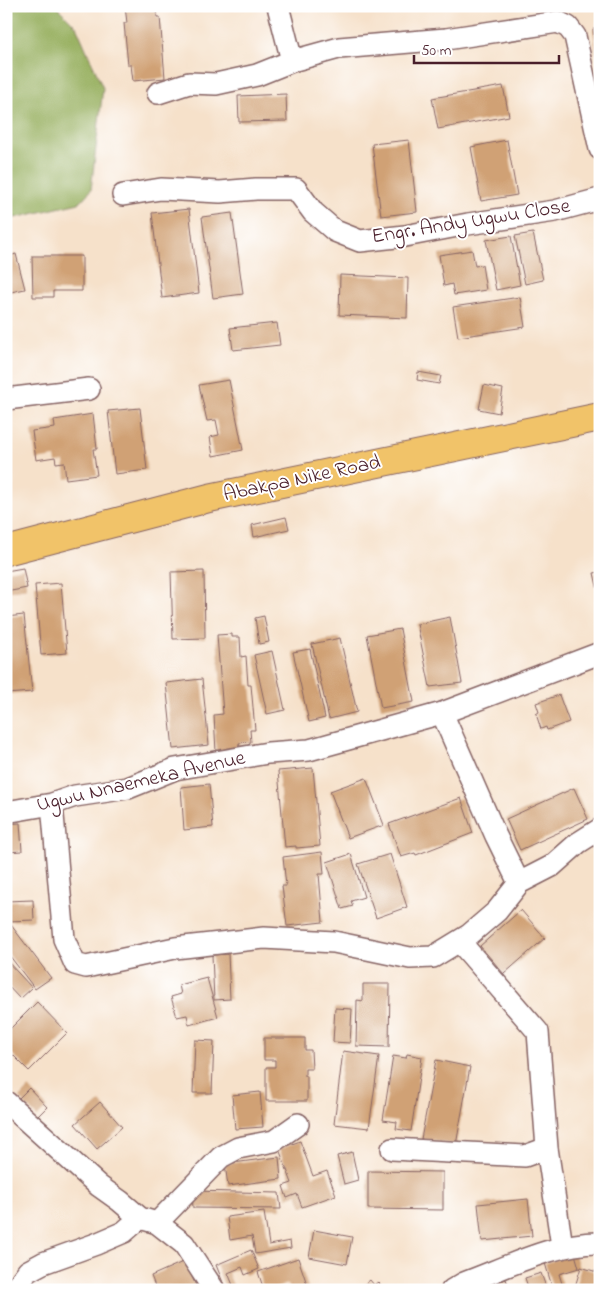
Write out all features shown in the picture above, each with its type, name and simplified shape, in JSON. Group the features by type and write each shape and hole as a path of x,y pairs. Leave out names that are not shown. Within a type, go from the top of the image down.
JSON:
{"main road":[{"name":"Abakpa Nike Road","path":"6,551 209,498 600,417"}],"street":[{"path":"278,6 292,61"},
{"path":"158,93 189,83 216,84 257,75 292,61 340,48 446,39 558,22 568,27 574,36 600,149"},
{"name":"Engr. Andy Ugwu Close","path":"122,194 161,189 220,192 256,189 296,189 313,212 335,231 360,241 405,236 468,224 556,211 600,199"},
{"path":"6,399 89,389"},
{"name":"Ugwu Nnaemeka Avenue","path":"6,812 52,804 75,796 128,788 175,769 268,753 309,750 442,713 600,653"},
{"path":"442,713 496,836 519,883"},
{"path":"52,804 64,939 75,964 86,967 175,948 264,938 334,942 410,958 434,957 460,942 497,911 519,883 552,866 578,844 600,829"},
{"path":"460,942 538,1032 547,1148 562,1246"},
{"path":"6,1102 92,1180 148,1221 184,1244 214,1290"},
{"path":"14,1290 28,1271 43,1263 96,1244 148,1221 221,1157 238,1148 274,1141 298,1124"},
{"path":"392,1149 525,1156 547,1148"},
{"path":"452,1290 464,1283 562,1246 584,1242 600,1243"}],"green space":[{"path":"6,6 56,6 76,26 103,88 91,190 79,203 6,220"}],"building":[{"path":"125,6 156,6 157,17 160,17 165,78 133,81 131,65 128,65 124,23 127,23"},
{"path":"600,28 600,54 596,54 593,29"},
{"path":"503,86 509,116 438,129 432,98"},
{"path":"286,94 287,121 239,122 238,96"},
{"path":"409,140 417,212 381,216 372,144"},
{"path":"507,140 517,195 481,201 471,147"},
{"path":"189,209 199,293 162,298 152,213"},
{"path":"232,213 243,294 213,298 202,217"},
{"path":"533,233 543,280 525,284 515,236"},
{"path":"511,236 520,285 496,290 486,240"},
{"path":"472,250 475,266 482,265 486,290 454,295 452,284 444,286 439,255"},
{"path":"16,254 25,289 6,293 6,257"},
{"path":"32,256 82,256 82,291 53,291 53,297 33,297"},
{"path":"340,275 408,278 407,318 339,315"},
{"path":"520,297 525,327 458,337 453,307"},
{"path":"277,323 280,345 233,350 230,328"},
{"path":"418,372 441,376 439,384 417,380"},
{"path":"229,380 243,450 213,456 210,437 219,435 216,420 207,421 199,385"},
{"path":"484,385 503,389 499,413 479,409"},
{"path":"140,408 147,470 115,474 108,411"},
{"path":"93,414 97,449 93,449 97,475 66,479 64,462 56,463 55,457 36,460 32,431 55,428 54,420"},
{"path":"286,517 289,529 254,537 252,525"},
{"path":"23,568 27,588 6,592 6,571"},
{"path":"204,571 205,638 173,639 171,572"},
{"path":"600,572 600,595 599,595 594,573"},
{"path":"61,583 67,653 41,655 35,585"},
{"path":"24,615 32,692 6,694 6,617"},
{"path":"264,616 269,642 259,644 255,618"},
{"path":"450,617 462,683 430,687 417,624"},
{"path":"400,629 414,702 381,708 367,635"},
{"path":"232,634 232,637 240,637 241,657 246,656 248,685 251,685 255,730 250,730 251,742 239,743 239,750 216,752 214,715 223,714 217,635"},
{"path":"340,638 357,712 329,719 312,644"},
{"path":"310,649 325,718 309,722 293,652"},
{"path":"272,651 285,710 267,714 254,655"},
{"path":"202,679 209,745 173,749 166,683"},
{"path":"559,695 569,722 547,730 546,727 541,729 536,714 539,712 536,703"},
{"path":"313,768 320,846 285,847 278,771"},
{"path":"366,778 384,825 348,838 330,791"},
{"path":"209,784 213,827 184,830 181,787"},
{"path":"574,788 588,819 520,850 506,819"},
{"path":"461,798 473,833 416,855 415,853 401,857 389,824"},
{"path":"20,823 22,851 6,852 6,824"},
{"path":"322,852 324,874 319,874 323,922 287,926 282,886 286,886 283,857"},
{"path":"351,854 364,897 351,901 353,906 342,909 327,862"},
{"path":"390,854 407,907 376,918 358,864"},
{"path":"33,900 34,920 8,921 51,978 35,989 6,951 6,901"},
{"path":"521,910 545,938 504,974 480,946"},
{"path":"228,954 230,999 214,1000 212,955"},
{"path":"6,960 32,988 20,999 6,984"},
{"path":"207,978 218,1017 189,1025 187,1015 177,1017 171,997 181,994 179,985"},
{"path":"363,984 390,984 389,1047 356,1046 357,1000 363,1001"},
{"path":"37,1002 67,1033 29,1071 6,1048 6,1033"},
{"path":"335,1008 352,1009 350,1043 333,1042"},
{"path":"264,1038 305,1038 305,1050 311,1050 312,1069 305,1069 305,1076 307,1076 307,1101 266,1101 266,1067 275,1067 275,1060 264,1060"},
{"path":"195,1040 214,1041 212,1093 193,1093"},
{"path":"343,1051 379,1056 369,1128 334,1124"},
{"path":"407,1054 422,1057 411,1131 396,1129 397,1122 383,1120 393,1056 406,1058"},
{"path":"436,1060 470,1067 456,1145 421,1139"},
{"path":"29,1088 47,1107 37,1117 19,1098"},
{"path":"260,1092 263,1127 235,1129 232,1095"},
{"path":"100,1102 122,1127 97,1149 75,1124"},
{"path":"300,1141 313,1176 327,1171 336,1195 302,1207 297,1194 287,1198 283,1186 292,1183 279,1149"},
{"path":"352,1152 358,1180 344,1184 337,1156"},
{"path":"279,1157 281,1179 228,1186 225,1164"},
{"path":"368,1171 443,1172 443,1210 368,1209"},
{"path":"192,1191 279,1193 281,1209 193,1208"},
{"path":"528,1199 532,1236 482,1241 478,1204"},
{"path":"264,1212 269,1245 290,1241 291,1248 255,1254 252,1236 230,1240 227,1217"},
{"path":"314,1230 352,1237 347,1264 309,1257"},
{"path":"251,1250 259,1269 245,1275 242,1267 228,1273 235,1290 226,1290 216,1265"},
{"path":"575,1254 579,1268 559,1274 564,1290 553,1290 545,1263"},
{"path":"298,1258 309,1290 290,1290 288,1284 271,1290 264,1290 258,1272"},
{"path":"185,1261 197,1288 206,1284 209,1290 147,1290 155,1286 151,1276"},
{"path":"581,1267 600,1273 600,1290 574,1290"},
{"path":"541,1273 547,1290 529,1290 525,1278"},
{"path":"506,1279 510,1290 478,1290"},
{"path":"370,1280 374,1285 378,1282 383,1287 380,1290 358,1290"}]}
